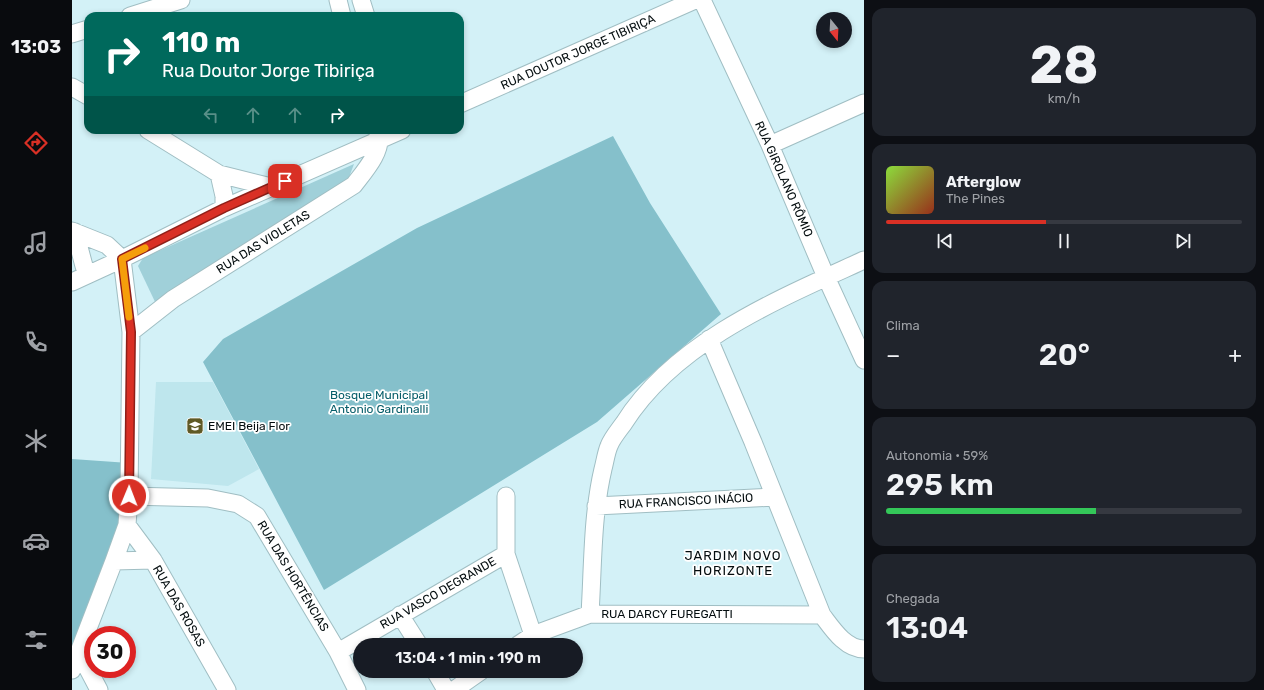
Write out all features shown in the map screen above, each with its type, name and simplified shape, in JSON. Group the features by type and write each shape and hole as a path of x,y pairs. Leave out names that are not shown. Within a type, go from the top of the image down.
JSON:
{"street":[{"path":"143,12 181,0"},
{"path":"361,0 365,12"},
{"name":"RUA DOUTOR JORGE TIBIRIÇA","path":"464,102 695,0"},
{"name":"RUA GIROLANO RÔMIO","path":"702,0 770,146 826,277 864,360"},
{"path":"72,34 84,30"},
{"path":"72,87 84,94"},
{"path":"770,146 864,103"},
{"path":"156,134 219,174 271,187"},
{"path":"72,282 122,259 224,208 326,164 379,135"},
{"name":"RUA DAS VIOLETAS","path":"131,332 174,299 354,185 372,161 379,135"},
{"path":"219,174 224,196 224,208"},
{"path":"72,670 127,525 129,496 131,332 122,259 107,244 73,231"},
{"path":"73,231 84,266 89,274"},
{"path":"590,614 596,506 609,446 633,407 665,374 709,339 748,316 826,277 864,260"},
{"path":"709,339 753,442 822,615 840,638 861,649"},
{"name":"RUA DAS HORTÊNCIAS","path":"129,496 208,498 238,504 257,516 338,652 357,690"},
{"path":"506,496 506,554"},
{"name":"RUA FRANCISCO INÁCIO","path":"596,506 775,497"},
{"name":"RUA DAS ROSAS","path":"127,525 153,560 227,690"},
{"name":"RUA VASCO DEGRANDE","path":"338,652 506,554 533,635"},
{"path":"114,561 153,560"},
{"name":"RUA DARCY FUREGATTI","path":"528,638 590,614 822,615"},
{"path":"400,615 415,638"},
{"path":"80,652 98,688"},
{"path":"72,678 98,688"},
{"path":"439,678 446,690"},
{"path":"454,690 471,678"}],"shaded area":[{"path":"354,164 348,180 157,306 138,266 143,258"},
{"name":"EMEI Beija Flor","path":"156,382 213,382 259,469 228,486 151,479"}],"green space":[{"name":"Bosque Municipal Antonio Gardinalli","path":"613,136 650,203 721,314 597,422 324,590 203,362 223,339 417,228"},
{"path":"72,459 129,463 129,496 86,626 84,626 84,633 72,670"}],"slow traffic":[{"path":"129,317 122,259 145,248"}],"place":[{"name":"EMEI Beija Flor","path":"195,426"}],"district":[{"name":"JARDIM NOVO HORIZONTE","path":"733,562"}],"route":[{"path":"129,496 131,332 122,259 224,208 285,181"}]}
